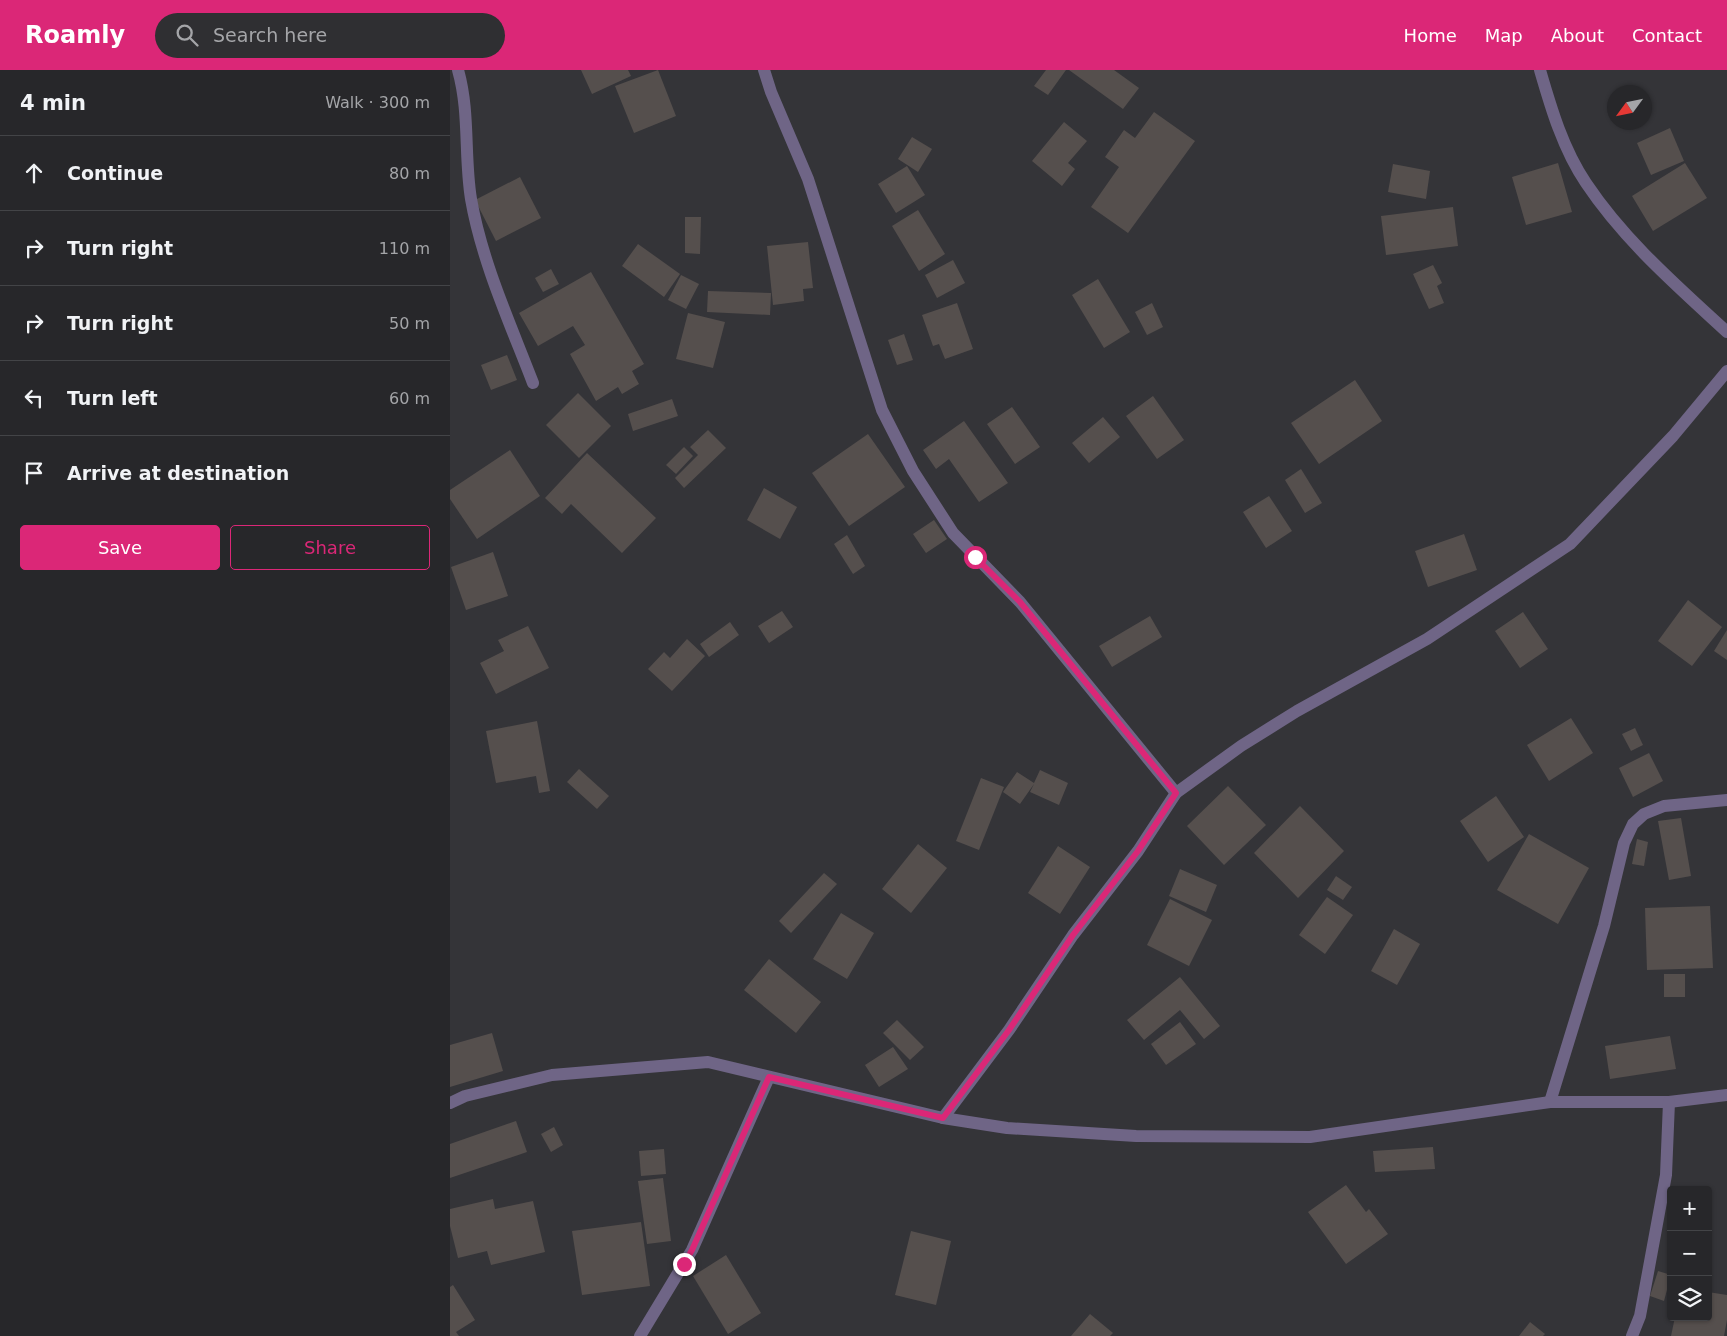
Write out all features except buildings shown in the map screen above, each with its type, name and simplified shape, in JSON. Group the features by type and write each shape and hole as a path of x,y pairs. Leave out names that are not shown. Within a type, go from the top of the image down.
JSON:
{"street":[{"path":"458,70 464,90 466,155 471,199 487,258 533,383"},
{"path":"764,70 771,92 808,179 882,410 913,471 953,532 1020,602 1176,793"},
{"path":"1540,70 1555,120 1585,181 1619,227 1654,264 1727,332"},
{"path":"943,1118 1009,1030 1073,935 1138,851 1176,793 1241,746 1289,716 1427,639 1570,544 1673,436 1727,371"},
{"path":"1550,1102 1604,926 1624,843 1633,824 1644,814 1664,806 1727,800"},
{"path":"450,1102 465,1096 552,1075 708,1062 943,1118 1007,1128 1136,1136 1310,1136 1550,1102 1669,1102 1727,1096"},
{"path":"640,1336 692,1250 769,1077"},
{"path":"1632,1336 1640,1316 1666,1175 1669,1102"}],"route":[{"path":"684,1264 769,1077 943,1118 1009,1030 1073,935 1138,851 1176,793 1089,684 1020,602 975,557"}]}
